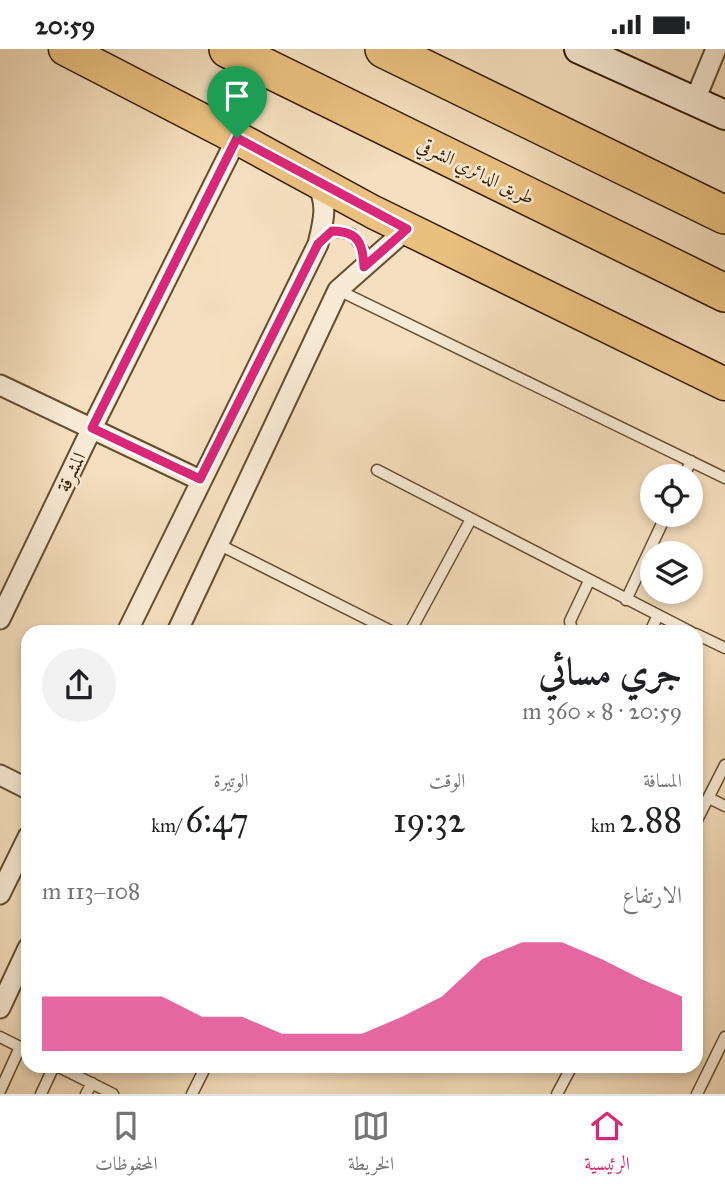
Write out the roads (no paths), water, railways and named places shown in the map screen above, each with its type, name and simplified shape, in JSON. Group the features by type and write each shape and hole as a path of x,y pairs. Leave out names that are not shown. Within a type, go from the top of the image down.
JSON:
{"highway":[{"name":"طريق الدائري الشرقي","path":"228,49 725,293"},
{"path":"389,51 725,215"}],"main road":[{"path":"65,49 407,229 725,384"},
{"path":"579,49 725,115"}],"street":[{"path":"695,100 716,49"},
{"name":"المشرقة","path":"0,619 237,138"},
{"path":"130,625 318,244 324,221 324,203 313,179"},
{"path":"180,625 338,290 407,229"},
{"path":"0,385 200,479"},
{"path":"0,775 21,786"},
{"path":"0,894 21,851"},
{"path":"0,1008 21,963"}],"lane":[{"path":"318,244 332,231 352,234 364,251 364,267"},
{"path":"338,290 725,478"},
{"path":"377,470 677,625"},
{"path":"414,625 471,519"},
{"path":"626,600 660,527"},
{"path":"218,544 379,625"},
{"path":"571,625 570,621 589,581"},
{"path":"653,625 658,615"},
{"path":"703,637 725,648"},
{"path":"703,809 725,765"},
{"path":"709,798 725,806"},
{"path":"0,1037 21,1048"},
{"path":"697,1094 725,1037"},
{"path":"0,1091 21,1054"},
{"path":"41,1094 52,1073"},
{"path":"80,1073 92,1083 113,1094"},
{"path":"192,1094 202,1073"},
{"path":"557,1094 568,1073"},
{"path":"86,1094 92,1083"}]}
